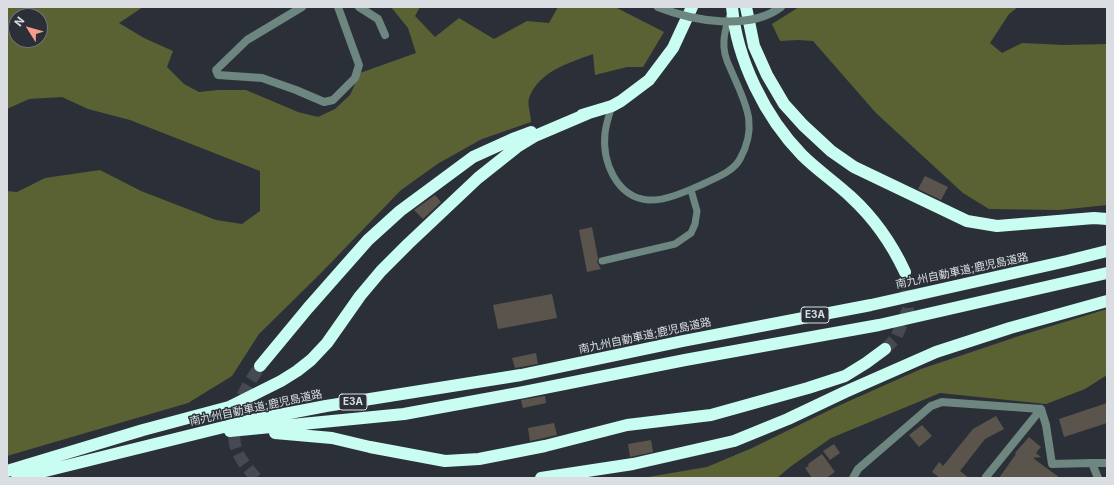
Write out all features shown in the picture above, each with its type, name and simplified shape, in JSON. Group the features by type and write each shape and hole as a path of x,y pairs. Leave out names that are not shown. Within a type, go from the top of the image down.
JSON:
{"highway":[{"path":"260,366 308,308 363,246 400,211 473,157 515,138 612,106 627,97 649,80 660,67 673,48 692,7"},
{"path":"732,7 733,23 753,82 780,129 802,155 850,196 881,228 905,272"},
{"path":"746,7 754,46 767,75 784,104 803,125 831,151 854,167 967,221 997,226 1094,218 1107,219"},
{"path":"7,471 142,430 229,407 297,371 311,360 327,343 360,296 381,271 478,178 517,147 535,136 588,113"},
{"name":"南九州自動車道;鹿児島道路","path":"17,478 186,435 248,421 326,406 521,375 871,304 1107,251"},
{"name":"南九州自動車道;鹿児島道路","path":"186,435 404,414 685,360 879,325 1107,273"},
{"path":"541,478 633,464 734,441 788,419 936,352 1010,328 1107,301"},
{"path":"246,430 332,438 370,448 445,461 479,459 545,446 627,425 711,415 845,376 885,349"}],"street":[{"path":"302,7 248,40 216,70 218,75 262,78 324,102 333,100 355,78 359,65 338,7"},
{"path":"359,7 378,19 385,35"},
{"path":"658,7 675,14 709,21 732,21 754,19 772,14 782,7"},
{"path":"853,478 858,469 931,406 942,402 1041,409"},
{"path":"1041,409 1046,425 1052,464 1107,463"},
{"path":"986,477 1041,409"},
{"path":"1092,463 1098,478"}],"lane":[{"path":"612,106 605,132 605,147 608,164 619,186 636,197 648,200 664,198 691,190 730,170 739,160 750,132 749,115 728,62 724,41 732,7"},
{"path":"602,262 675,244 691,233 695,224 697,211 691,190"}],"green space":[{"path":"7,7 143,7 119,23 144,38 173,51 167,67 184,84 199,92 246,90 298,112 318,117 335,109 350,95 360,73 416,53 408,28 391,7 420,7 415,16 435,37 459,18 494,39 527,21 549,23 558,7 615,7 664,32 643,67 627,67 595,75 593,54 556,69 540,81 529,98 528,103 531,122 482,139 439,163 401,190 321,273 259,334 232,376 188,403 7,456 7,191 17,192 45,178 100,170 141,191 216,220 242,224 260,211 260,171 130,120 88,109 62,97 29,99 7,109"},
{"path":"799,7 1018,7 1009,14 990,43 1002,53 1022,43 1064,45 1107,44 1107,205 1059,210 989,209 963,193 876,113 813,41 780,41 772,24"},
{"path":"1107,309 1107,375 1085,389 1046,404 940,393 831,438 777,478 642,478 707,467 752,448 838,406 921,369 1022,335"}],"building":[{"path":"925,176 948,187 941,200 918,189"},
{"path":"435,195 441,202 423,219 414,210"},
{"path":"592,227 598,258 597,262 601,269 587,272 579,230"},
{"path":"552,294 557,318 498,329 493,305"},
{"path":"536,353 538,364 515,368 512,358"},
{"path":"545,396 546,403 523,408 521,400"},
{"path":"1107,403 1107,423 1064,437 1059,419"},
{"path":"996,416 1004,429 985,439 960,471 969,478 940,478 932,472 939,462 943,466 973,429"},
{"path":"554,423 557,435 530,441 528,428"},
{"path":"922,425 932,436 919,447 909,435"},
{"path":"1029,437 1041,447 1036,453 1041,457 1033,458 1060,478 999,478 1016,454 1015,453"},
{"path":"651,440 653,452 630,457 628,444"},
{"path":"834,444 840,453 830,460 823,451"},
{"path":"822,454 835,472 826,478 812,478 805,468"}],"tunnel":[{"path":"885,349 896,338 908,309 905,272"},
{"path":"256,478 238,453 235,444 234,429 239,403 246,388 260,366"}]}
